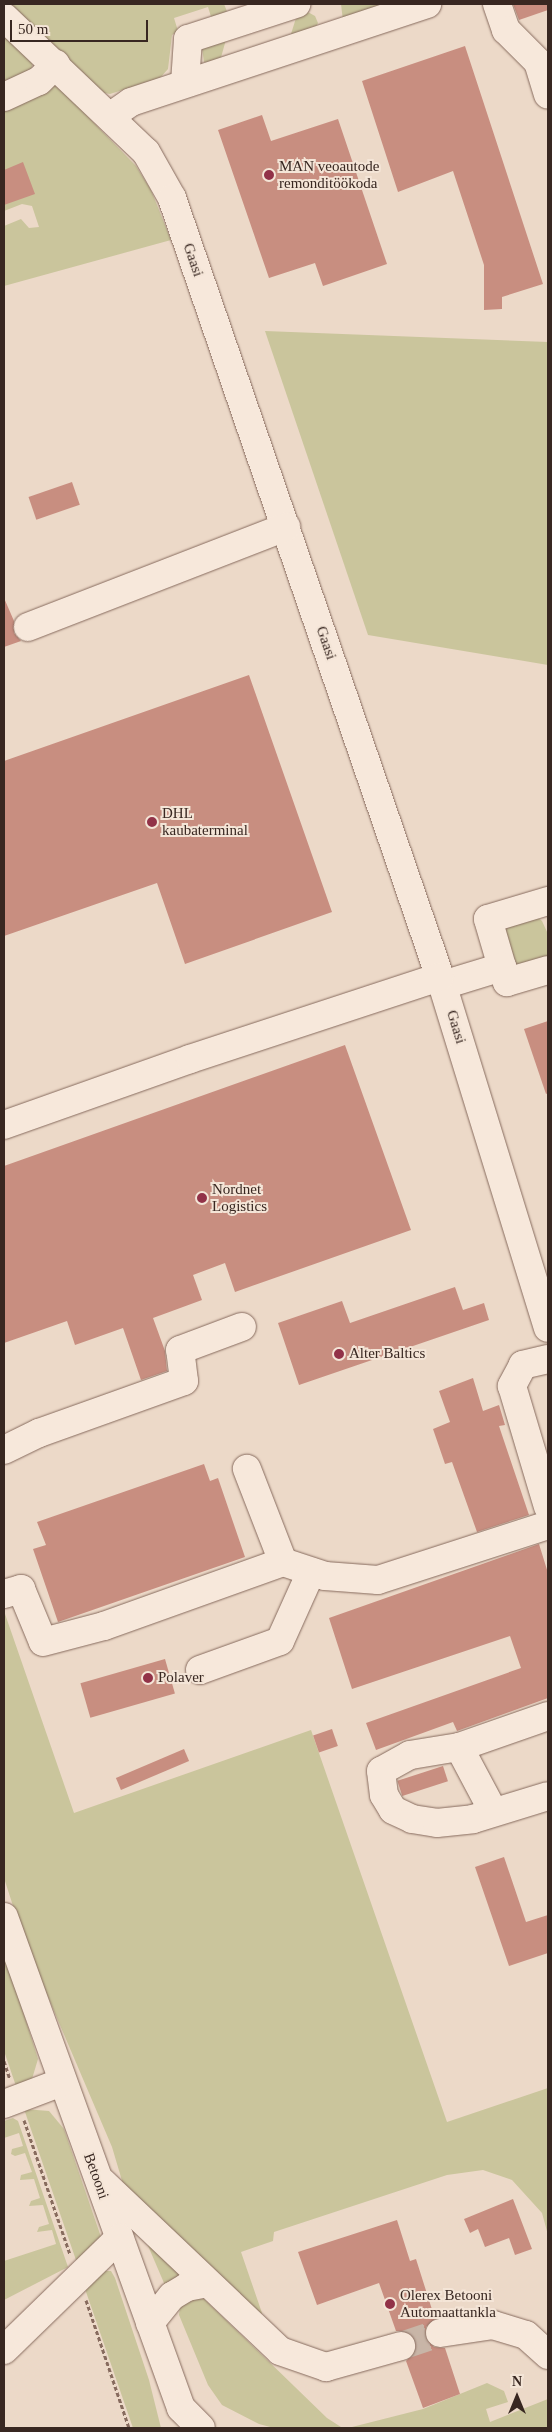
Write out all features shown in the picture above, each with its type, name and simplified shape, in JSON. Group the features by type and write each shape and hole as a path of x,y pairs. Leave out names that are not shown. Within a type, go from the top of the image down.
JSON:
{"street":[{"path":"185,83 188,39 296,4"},
{"path":"111,116 131,102 427,4"},
{"path":"497,4 506,30 543,61 548,94"},
{"name":"Gaasi","path":"4,17 111,116 146,152 172,198 442,981 546,1322"},
{"path":"4,97 39,80 56,64"},
{"path":"28,627 286,527"},
{"path":"548,901 488,919 507,982 548,970"},
{"path":"4,1125 190,1059 442,981 502,967"},
{"path":"4,1450 39,1433 184,1380 180,1350 242,1327"},
{"path":"548,1359 523,1366 512,1386 548,1507"},
{"path":"248,1469 283,1562"},
{"path":"4,1594 21,1589 43,1642 104,1626 283,1562 325,1576 378,1580 548,1525"},
{"path":"200,1670 280,1641 311,1572"},
{"path":"548,1716 459,1747 410,1755 381,1771 384,1795 393,1810 412,1819 438,1823 473,1819 493,1811 548,1796"},
{"path":"459,1747 493,1811"},
{"name":"Betooni","path":"4,1917 181,2408 201,2428"},
{"path":"10,2102 62,2082"},
{"path":"97,2178 280,2351 326,2367 401,2346"},
{"path":"4,2350 119,2238"},
{"path":"150,2323 172,2296 188,2287 208,2283"},
{"path":"440,2333 493,2325 526,2335 548,2355"}],"path":[{"path":"4,2061 10,2102 78,2278 129,2428"}],"shaded area":[{"path":"7,4 224,4 228,14 212,20 208,7 174,18 178,31 172,35 168,69 160,78 110,94 99,92"},
{"path":"341,4 407,4 343,21"},
{"path":"306,11 315,16 318,23 314,31 290,37 297,15"},
{"path":"4,36 33,61 31,71 4,93"},
{"path":"227,36 220,61 210,65 204,62 202,48"},
{"path":"50,83 60,88 136,166 151,190 171,240 4,286 4,226 21,219 29,228 39,227 32,206 22,204 4,211 4,104"},
{"path":"265,331 548,342 548,665 368,635"},
{"path":"537,917 542,921 548,934 548,963 517,966 504,928"},
{"path":"4,1611 74,1813 311,1730 447,2122 548,2088 548,2235 542,2213 512,2180 483,2170 447,2175 274,2232 273,2241 241,2252 262,2313 259,2320 123,2184 112,2147 25,1943 4,1878"},
{"path":"4,1950 38,2059 32,2079 17,2089 4,2051"},
{"path":"24,2109 49,2111 64,2129 101,2237 77,2263"},
{"path":"13,2118 18,2121 68,2267 4,2300 4,2261 56,2244 52,2230 37,2232 39,2227 49,2224 43,2205 29,2206 31,2201 40,2198 34,2179 20,2180 21,2175 32,2172 25,2153 15,2156 11,2154 12,2149 23,2146 19,2133 4,2138 4,2121"},
{"path":"143,2234 187,2277 167,2290"},
{"path":"98,2271 111,2271 115,2278 149,2380 161,2428 133,2428 84,2286"},
{"path":"202,2297 327,2418 341,2427 352,2427 423,2409 487,2383 504,2391 508,2402 486,2409 490,2422 548,2399 548,2428 274,2428 259,2424 222,2405 208,2385 179,2315 180,2306 185,2299"}],"building":[{"path":"513,4 548,4 548,10 519,20"},
{"path":"465,46 543,284 502,297 502,309 484,310 484,265 453,171 398,192 362,81"},
{"path":"262,115 271,141 338,119 387,264 323,286 315,263 269,278 218,130"},
{"path":"23,162 35,194 4,205 4,170"},
{"path":"72,482 80,505 36,520 29,497"},
{"path":"4,598 14,621 14,633 21,641 4,647"},
{"name":"DHL kaubaterminal","path":"249,675 332,912 185,964 157,883 4,936 4,761"},
{"path":"548,1021 548,1093 546,1094 524,1029"},
{"name":"Nordnet Logistics","path":"345,1045 411,1230 235,1292 225,1263 193,1275 202,1300 153,1318 165,1351 167,1371 141,1380 123,1328 75,1345 67,1321 4,1343 4,1166"},
{"name":"Alter Baltics","path":"455,1287 463,1310 484,1303 489,1320 299,1385 278,1323 342,1301 350,1323"},
{"path":"473,1378 483,1411 499,1405 505,1425 499,1426 529,1515 477,1532 452,1462 445,1464 433,1429 450,1422 439,1391"},
{"path":"204,1464 210,1481 218,1478 245,1557 58,1622 33,1549 46,1545 37,1522"},
{"path":"539,1544 548,1573 548,1698 457,1731 453,1722 376,1750 366,1723 521,1668 510,1636 352,1689 329,1618"},
{"path":"165,1659 175,1694 90,1718 80,1683"},
{"path":"332,1729 338,1746 319,1753 313,1736"},
{"path":"184,1749 189,1761 121,1790 116,1778"},
{"path":"443,1766 448,1781 402,1796 397,1781"},
{"path":"504,1857 526,1922 548,1915 548,1953 509,1966 475,1867"},
{"path":"513,2199 532,2249 515,2255 509,2238 485,2247 478,2229 470,2233 464,2219"},
{"path":"397,2220 410,2261 416,2259 435,2319 426,2327 425,2336 434,2347 445,2348 460,2394 423,2408 406,2361 416,2350 416,2341 405,2331 396,2331 379,2283 317,2305 298,2252"}],"tunnel":[{"path":"401,2346 440,2333"}],"place":[{"name":"MAN veoautode remonditöökoda","path":"269,175"},
{"name":"DHL kaubaterminal","path":"152,822"},
{"name":"Nordnet Logistics","path":"202,1198"},
{"name":"Alter Baltics","path":"339,1354"},
{"name":"Polaver","path":"148,1678"},
{"name":"Olerex Betooni Automaattankla","path":"390,2304"}]}
